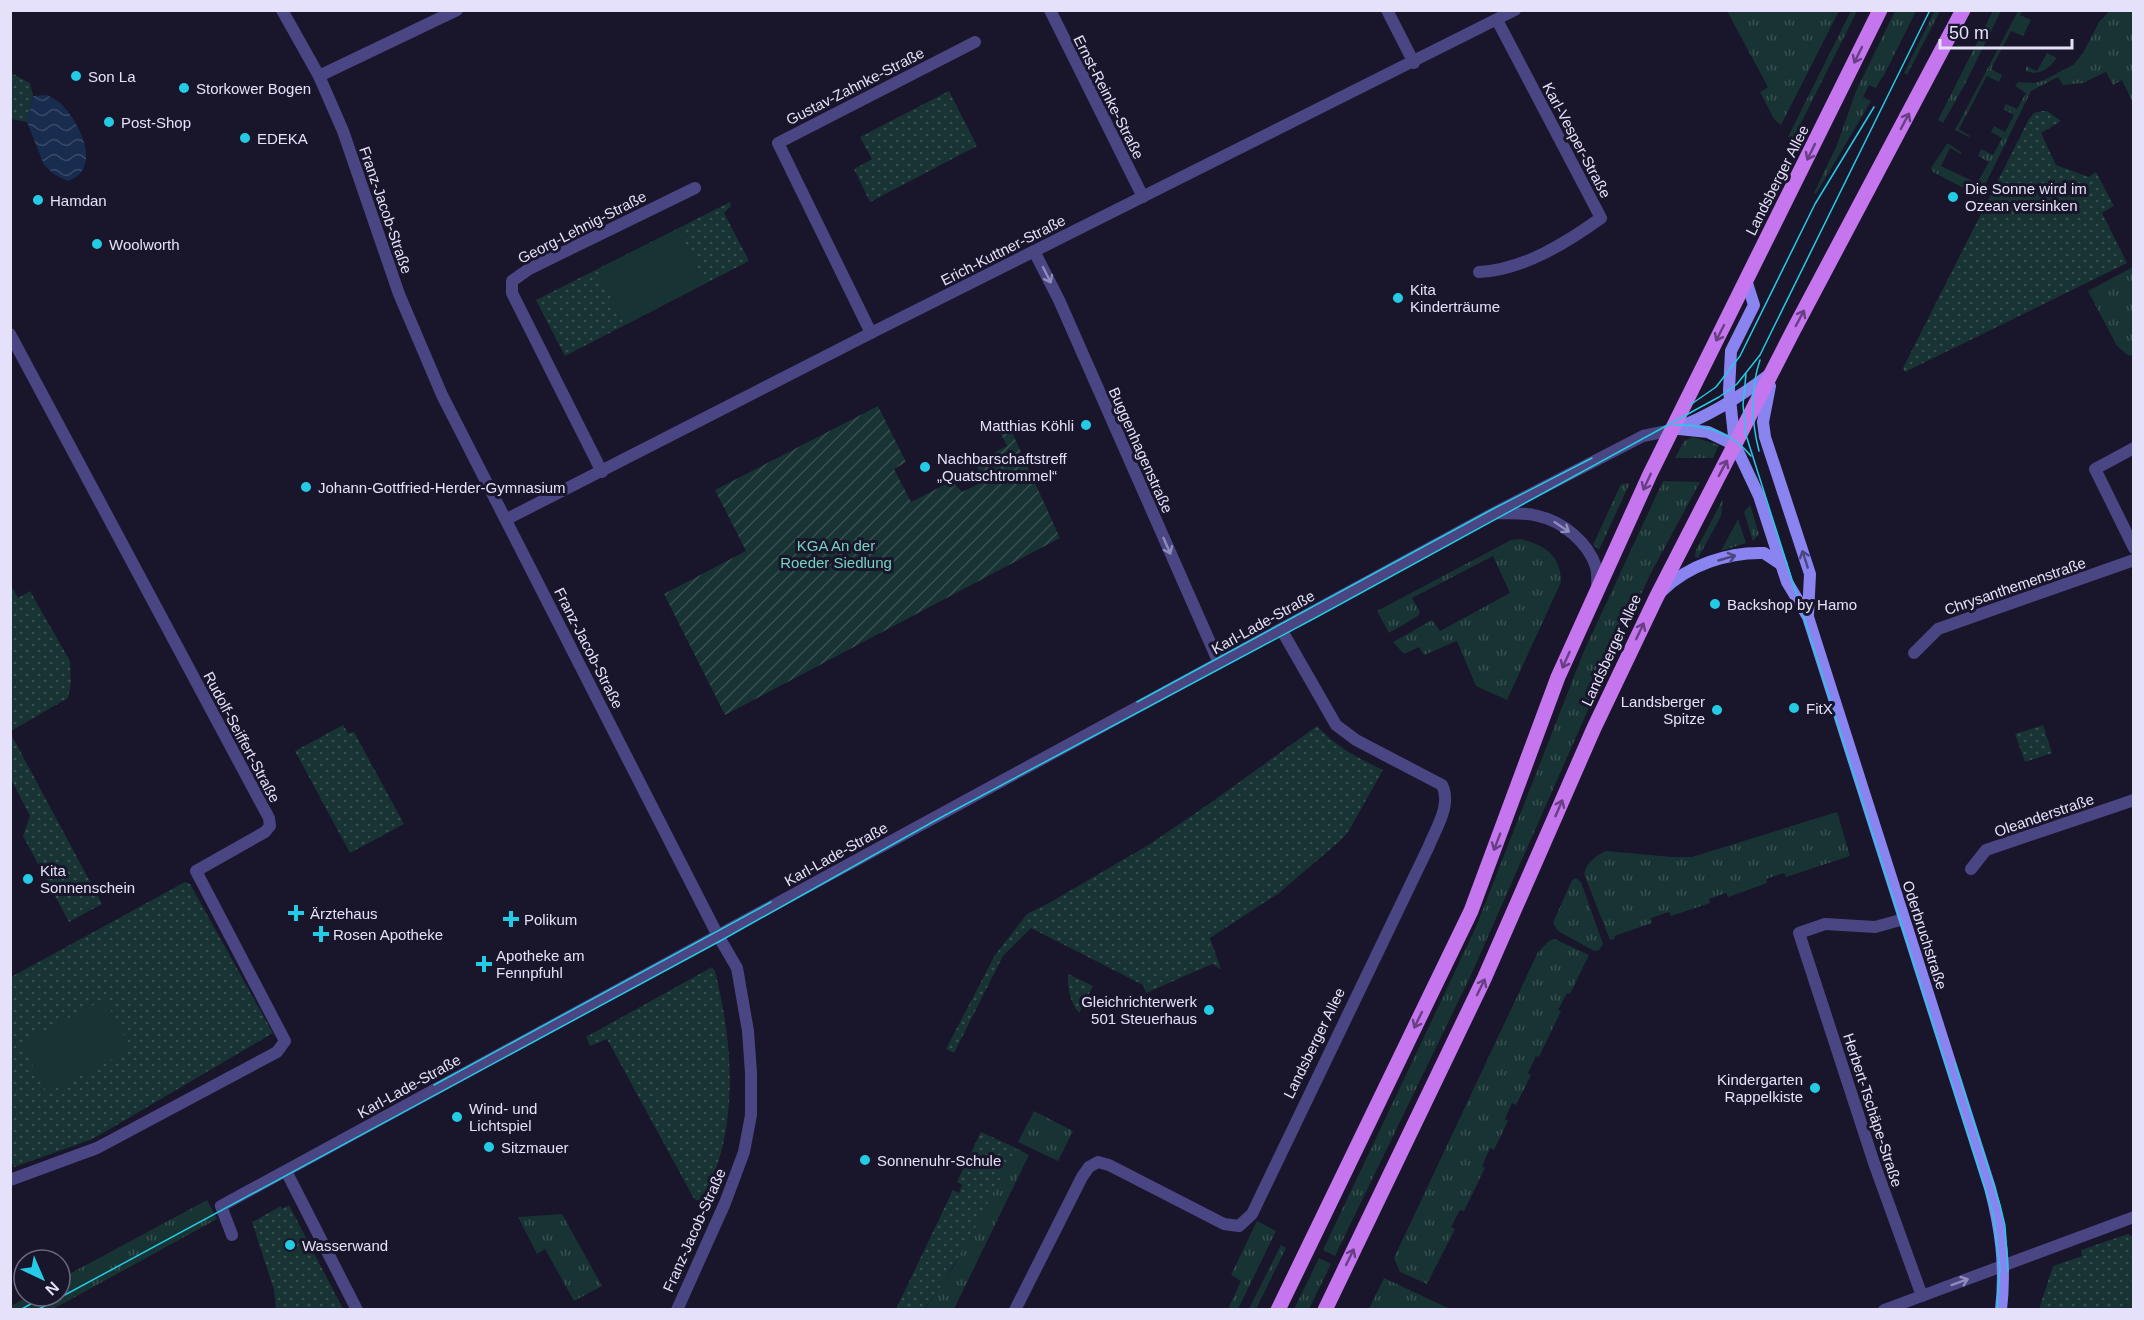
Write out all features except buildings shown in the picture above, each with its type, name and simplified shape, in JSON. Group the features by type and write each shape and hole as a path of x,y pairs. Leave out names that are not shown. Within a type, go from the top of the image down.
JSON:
{"main road":[{"name":"Landsberger Allee","path":"1278,1310 1471,911 1558,677 1597,591 1672,430 1880,10"},
{"name":"Landsberger Allee","path":"1325,1310 1484,979 1594,728 1656,598 1963,10"}],"street":[{"name":"Franz-Jacob-Straße","path":"282,10 319,76 352,153 399,294 442,395 718,936 737,968 748,1030 752,1073 751,1115 746,1142 726,1203 677,1310"},
{"path":"319,76 457,10"},
{"name":"Ernst-Reinke-Straße","path":"1050,10 1143,197"},
{"path":"1387,10 1414,63"},
{"name":"Erich-Kuttner-Straße","path":"507,519 871,333 1414,63 1515,10"},
{"name":"Karl-Vesper-Straße","path":"1479,272 1518,265 1587,228 1601,218 1497,20"},
{"name":"Gustav-Zahnke-Straße","path":"871,333 778,143 975,42"},
{"name":"Georg-Lehnig-Straße","path":"602,472 512,293 512,281 529,269 695,188"},
{"name":"Buggenhagenstraße","path":"1034,251 1059,299 1219,663"},
{"name":"Oderbruchstraße","path":"1746,280 1754,304 1731,351 1729,373 1735,445 1759,496 1787,582 1808,616 1990,1188 2000,1230 2004,1266 2001,1310"},
{"name":"Rudolf-Seiffert-Straße","path":"10,334 269,818 270,826 265,832 196,871 285,1041 278,1052 97,1148 10,1180"},
{"name":"Oderbruchstraße","path":"1774,370 1763,422 1765,437 1810,574 1808,616"},
{"name":"Landsberger Allee","path":"1672,430 1697,420 1730,401 1774,370"},
{"path":"1672,430 1703,430 1735,445"},
{"name":"Karl-Lade-Straße","path":"232,1235 220,1206 1494,513 1643,436 1672,430"},
{"path":"2133,448 2095,469 2133,548"},
{"path":"1494,513 1536,515 1554,521 1567,529 1586,548 1596,568 1597,591"},
{"path":"1656,598 1671,582 1696,567 1738,554 1764,553 1782,565"},
{"name":"Chrysanthemenstraße","path":"1914,653 1938,629 2133,560"},
{"name":"Landsberger Allee","path":"1015,1310 1082,1177 1089,1167 1098,1162 1109,1165 1224,1224 1239,1226 1252,1214 1428,848 1446,803 1446,793 1442,785 1356,740 1336,725 1281,629"},
{"name":"Oleanderstraße","path":"1971,869 1986,850 2133,800"},
{"name":"Herbert-Tschäpe-Straße","path":"1904,919 1875,927 1825,924 1799,933 1874,1163 1922,1296"},
{"path":"286,1171 357,1310"},
{"path":"1884,1310 2133,1217"}],"green space":[{"path":"1935,10 1940,11 1907,75 1904,73"},
{"path":"1727,11 1839,11 1781,125 1774,119 1760,92 1768,87"},
{"path":"1851,11 1857,11 1794,137 1788,137"},
{"path":"1895,11 1916,11 1883,77 1876,88 1869,85 1863,97 1871,101 1816,194 1814,193 1837,145 1856,91"},
{"path":"1993,11 2001,11 1943,123 1938,120"},
{"path":"2018,11 2022,11 2020,15 2031,20 2023,36 2011,31 1991,69 2002,75 1999,82 1987,76 1959,129 1969,137 1955,130"},
{"path":"2109,11 2133,11 2133,103 2122,80 2113,85 2106,72 2083,83 2063,85 2058,77 2031,91 1983,189 1973,193 1933,172 1931,168 1949,144 1961,154 1950,148 1941,166 1977,183 1989,162 1978,156 1981,149 1993,155 2002,138 1991,132 1994,126 2005,132 2014,115 2003,109 2006,104 2017,109 2026,93 2015,86 2018,82 2042,81 2073,65 2083,53 2099,22"},
{"path":"2047,53 2057,58 2047,68 2036,73 2026,71 2026,66 2037,71"},
{"path":"11,73 30,83 33,96 27,122 11,119"},
{"path":"949,91 977,146 870,202 854,169 872,159 860,137"},
{"path":"2047,111 2061,121 2041,133 2056,165 2089,177 2096,172 2114,206 2102,213 2127,263 1905,372 1903,368 2029,119 2034,113"},
{"path":"730,202 731,206 724,213 749,261 565,356 536,300"},
{"path":"678,229 706,283 625,325 597,270"},
{"path":"2133,267 2133,354 2129,356 2117,346 2088,291"},
{"name":"KGA An der Roeder Siedlung","path":"878,406 906,462 894,469 911,502 952,481 962,492 984,481 975,462 1007,446 1001,434 1011,430 1060,538 725,715 664,594 746,551 715,490"},
{"path":"1693,437 1719,445 1713,458 1675,458 1684,441"},
{"path":"1663,481 1700,482 1651,573 1610,660 1471,975 1335,1256 1323,1250 1476,927 1584,651"},
{"path":"1629,483 1599,550 1593,545 1621,484"},
{"path":"1723,499 1721,516 1698,558 1695,557 1696,550"},
{"path":"1750,505 1759,534 1753,541 1744,512"},
{"path":"1738,519 1746,543 1721,551"},
{"path":"1521,539 1537,544 1550,553 1558,565 1561,582 1507,700 1476,686 1457,641 1424,655 1419,647 1404,654 1393,642 1432,620 1440,631 1510,593 1493,556 1412,598 1420,612 1418,616 1389,633 1377,611 1511,540"},
{"path":"10,584 18,598 30,591 70,661 71,682 68,698 11,731"},
{"path":"343,725 348,733 354,732 404,824 350,853 295,751"},
{"path":"2043,725 2052,753 2025,762 2015,734"},
{"path":"1317,726 1340,746 1383,770 1348,832 1340,841 1279,893 1210,938 1221,969 1212,964 1146,993 1143,985 1031,928 1003,956 954,1053 946,1049 995,955 1027,914 1150,844"},
{"path":"11,734 102,904 69,922 23,836 30,816 11,779"},
{"path":"1837,812 1850,856 1786,877 1784,873 1766,879 1767,883 1728,897 1726,893 1709,899 1710,903 1671,916 1669,912 1651,918 1652,923 1614,936 1615,939 1610,940 1584,874 1589,863 1602,853 1606,851 1692,857"},
{"path":"1576,878 1581,882 1603,944 1599,950 1594,951 1558,931 1553,923 1572,880"},
{"path":"185,882 190,884 273,1033 90,1140 14,1167 11,1162 11,977"},
{"path":"1555,939 1589,955 1570,994 1567,993 1558,1010 1561,1011 1539,1057 1536,1056 1528,1073 1531,1075 1516,1105 1512,1103 1505,1119 1508,1121 1494,1150 1490,1148 1482,1166 1485,1168 1464,1211 1460,1210 1451,1227 1455,1229 1427,1284 1400,1272 1394,1258 1538,952 1549,941"},
{"path":"712,967 715,971 726,1027 730,1084 724,1142 704,1201 693,1197 607,1039 590,1046 586,1037"},
{"path":"1068,974 1093,986 1079,1013 1070,995"},
{"path":"105,999 131,1049 47,1093 21,1043"},
{"path":"1034,1111 1073,1131 1058,1161 1018,1142"},
{"path":"981,1132 1016,1148 962,1251 924,1309 896,1309 953,1190 959,1193 962,1185 957,1182"},
{"path":"1016,1148 1029,1155 954,1309 924,1310 954,1266"},
{"path":"207,1200 217,1219 72,1299 72,1273"},
{"path":"289,1205 343,1309 276,1309 274,1290 252,1222 281,1206 282,1209"},
{"path":"562,1214 602,1286 574,1301 545,1249 537,1254 518,1217"},
{"path":"1257,1221 1276,1231 1238,1309 1228,1309 1241,1281 1231,1275"},
{"path":"2128,1234 2133,1237 2133,1309 2039,1309 2053,1266 2082,1256 2081,1250"},
{"path":"1281,1245 1286,1248 1256,1309 1249,1309"},
{"path":"1319,1258 1331,1264 1309,1309 1294,1309"},
{"path":"1384,1278 1450,1309 1369,1309"},
{"path":"11,1306 12,1308 55,1308 11,1309"}],"water":[{"path":"47,95 67,110 84,144 85,166 79,175 68,181 55,175 44,165 27,122 33,96"}],"tram line":[{"path":"37,1310 1719,397 1737,384 1760,355 1930,10"},
{"path":"1690,405 1716,387 1740,356 1815,204 1874,107"},
{"path":"1759,451 1754,428 1753,405 1754,383 1760,360"},
{"path":"1746,374 1743,405 1746,435 1993,1213 2000,1267 1997,1310"},
{"path":"1674,425 1696,426 1717,431 1735,441 1751,456"},
{"path":"1137,702 1491,510 1592,458"},
{"path":"434,1085 771,902"},
{"path":"1955,1063 2000,1205 2005,1226 2008,1271"},
{"path":"20,1310 24,1308"}],"place":[{"name":"Son La","path":"76,76"},
{"name":"Storkower Bogen","path":"184,88"},
{"name":"Post-Shop","path":"109,122"},
{"name":"EDEKA","path":"245,138"},
{"name":"Die Sonne wird im Ozean versinken","path":"1953,197"},
{"name":"Hamdan","path":"38,200"},
{"name":"Woolworth","path":"97,244"},
{"name":"Kita Kinderträume","path":"1398,298"},
{"name":"Matthias Köhli","path":"1086,425"},
{"name":"Nachbarschaftstreff „Quatschtrommel“","path":"925,467"},
{"name":"Johann-Gottfried-Herder-Gymnasium","path":"306,487"},
{"name":"Backshop by Hamo","path":"1715,604"},
{"name":"FitX","path":"1794,708"},
{"name":"Landsberger Spitze","path":"1717,710"},
{"name":"Kita Sonnenschein","path":"28,879"},
{"name":"Ärztehaus","path":"296,913"},
{"name":"Polikum","path":"511,919"},
{"name":"Rosen Apotheke","path":"321,934"},
{"name":"Apotheke am Fennpfuhl","path":"484,964"},
{"name":"Gleichrichterwerk 501 Steuerhaus","path":"1209,1010"},
{"name":"Kindergarten Rappelkiste","path":"1815,1088"},
{"name":"Wind- und Lichtspiel","path":"457,1117"},
{"name":"Sitzmauer","path":"489,1147"},
{"name":"Sonnenuhr-Schule","path":"865,1160"},
{"name":"Wasserwand","path":"290,1245"}]}
